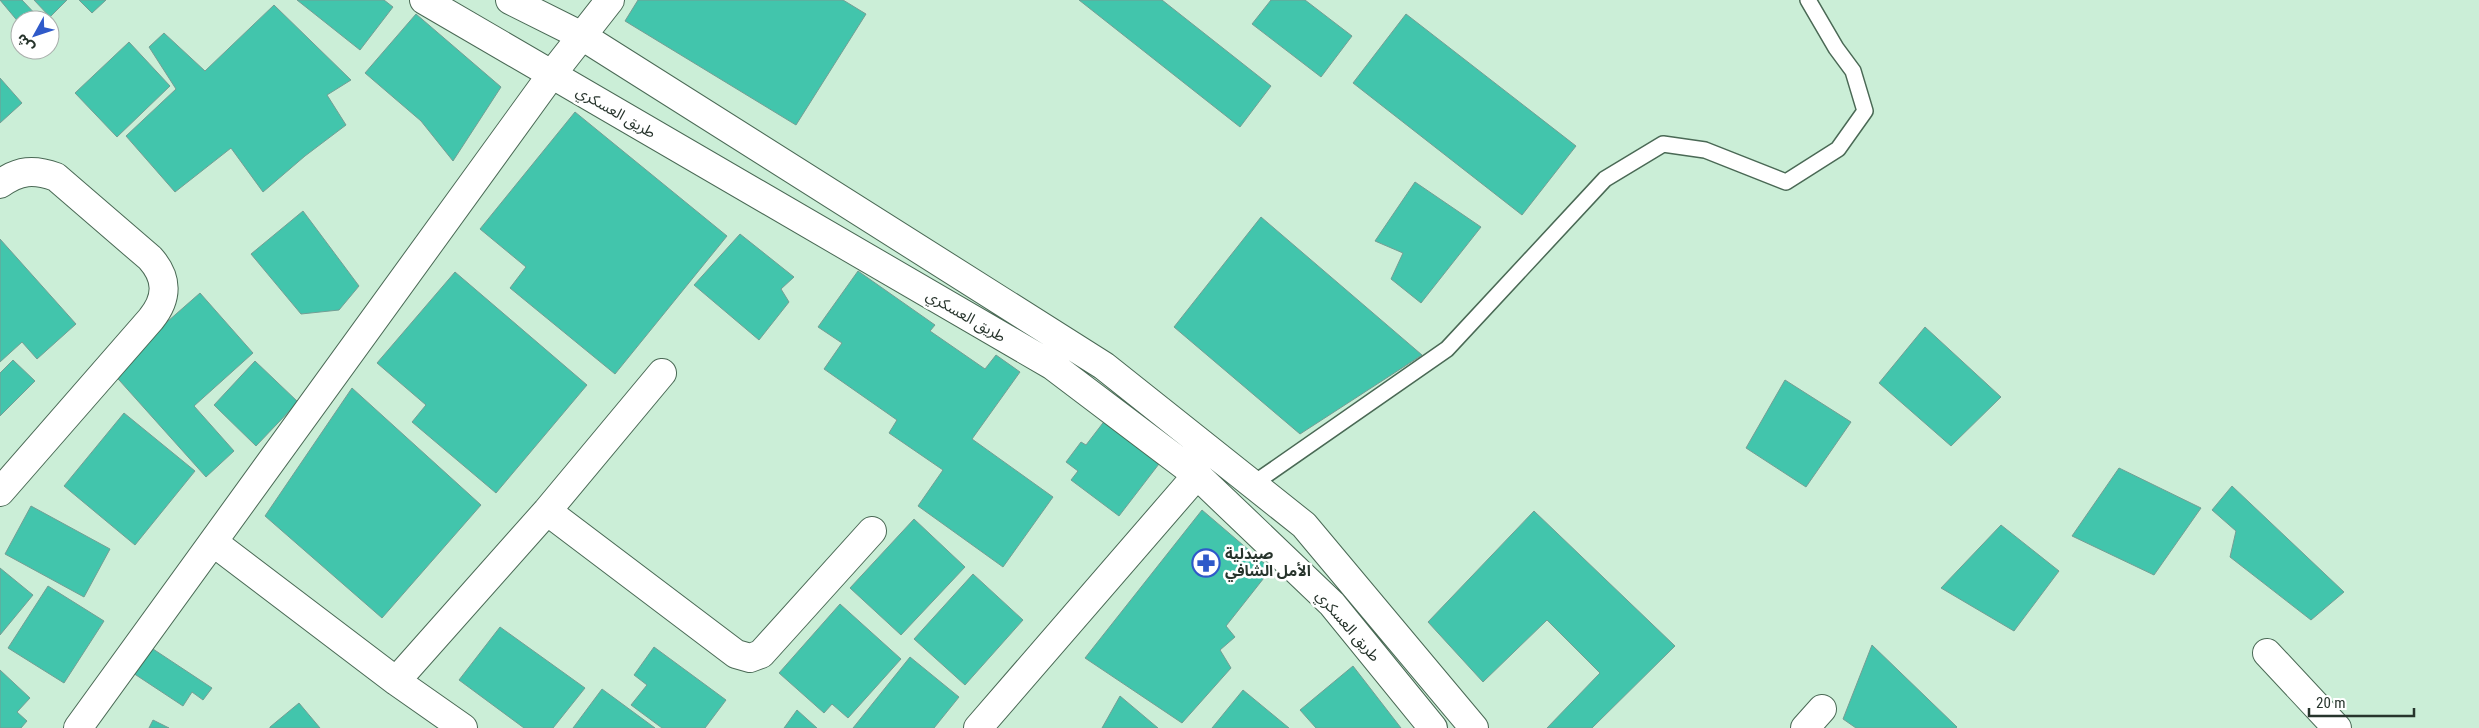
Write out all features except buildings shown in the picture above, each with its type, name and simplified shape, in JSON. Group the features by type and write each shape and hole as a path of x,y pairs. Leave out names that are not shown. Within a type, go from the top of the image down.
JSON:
{"street":[{"name":"طريق العسكري","path":"424,0 1053,366 1197,475 1332,604 1433,728"},
{"name":"طريق العسكري","path":"510,0 582,36 1104,366 1304,525 1474,728"},
{"path":"78,728 552,74 610,0"},
{"path":"0,184 12,176 26,171 42,172 56,177 150,258 159,268 164,281 164,295 160,308 151,319 0,492"},
{"path":"396,682 547,511 662,373"},
{"path":"978,728 1197,475"},
{"path":"547,511 736,654 750,658 761,654 872,531"},
{"path":"213,542 396,682 463,728"},
{"path":"2267,653 2337,728"}],"lane":[{"path":"1253,484 1447,349 1605,179 1663,144 1705,150 1786,182 1838,149 1865,111 1853,71 1836,48 1808,0"}],"place":[{"name":"صيدلية الأمل الشافي","path":"1206,563"}]}
